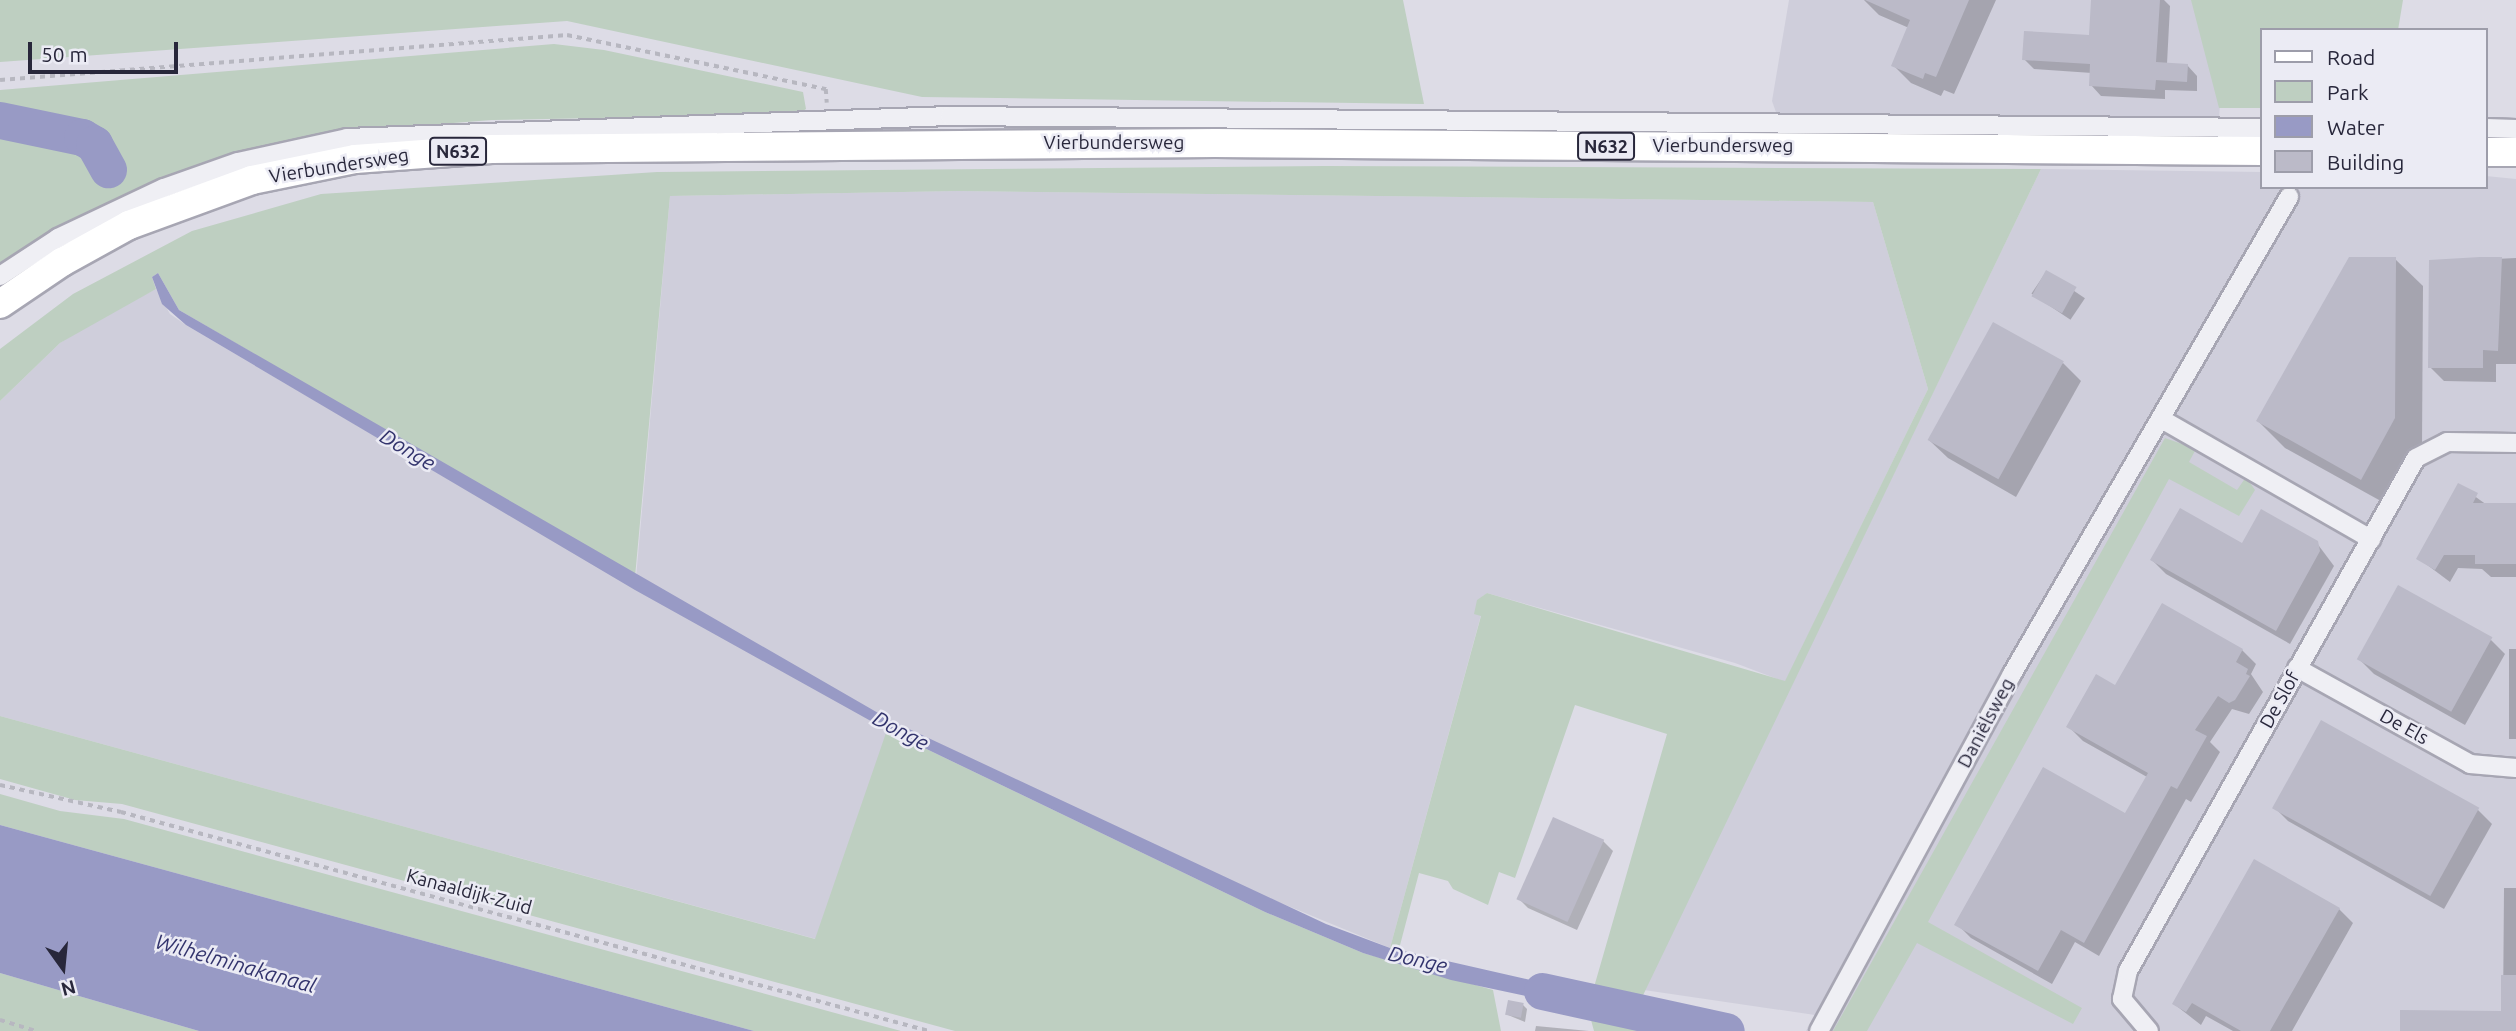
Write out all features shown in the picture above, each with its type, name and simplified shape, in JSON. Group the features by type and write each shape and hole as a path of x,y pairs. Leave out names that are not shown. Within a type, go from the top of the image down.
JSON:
{"main road":[{"name":"Vierbundersweg","path":"0,304 62,262 129,225 252,180 308,167 492,149 829,132 950,130 2206,139 2260,151"},
{"path":"2488,152 2516,152"}],"street":[{"name":"Vierbundersweg","path":"2206,139 2260,128"},
{"path":"2488,128 2516,129"},
{"name":"Vierbundersweg","path":"0,276 58,238 144,196 285,150 347,138 417,134 829,132"},
{"name":"Daniëlsweg","path":"1819,1031 2012,674 2163,420 2289,197"},
{"path":"2163,420 2371,539"},
{"name":"De Slof","path":"2149,1031 2122,999 2128,971 2416,458 2428,449 2447,442 2516,443"},
{"name":"De Els","path":"2297,668 2470,764 2516,768"}],"path":[{"path":"0,80 567,34 827,89 829,132"},
{"name":"Kanaaldijk-Zuid","path":"0,785 121,812 929,1031"},
{"path":"0,1020 37,1031"}],"shaded area":[{"path":"1789,0 2227,0 2218,133 1782,129 1772,101"},
{"path":"2041,169 2260,172 2260,189 2488,189 2488,176 2516,179 2516,1031 1806,1031 1815,1015 1644,990"},
{"path":"958,191 1873,202 1928,389 1785,682 1735,663 1487,593 1478,600 1481,615 1390,948 1201,870 892,721 816,939 0,716 0,401 60,343 106,314 156,289 170,314 186,325 635,589 670,196"}],"green space":[{"path":"0,0 1403,0 1424,104 922,97 567,21 0,62"},
{"path":"2191,0 2403,0 2398,28 2260,28 2260,108 2219,108"},
{"path":"554,44 604,50 803,92 806,109 798,114 492,120 349,131 0,270 0,90"},
{"path":"1325,166 2041,169 1634,1014 1710,1031 1594,1031 1588,1009 1667,734 1575,705 1515,878 1499,872 1488,905 1453,889 1448,881 1419,873 1399,949 1390,948 1481,616 1474,614 1477,600 1487,593 1785,681 1928,389 1873,202 958,191 670,196 635,577 179,310 158,273 152,277 156,289 60,343 0,401 0,349 73,294 192,231 321,194 657,172"},
{"path":"2165,438 2196,449 2189,462 2237,490 2246,477 2255,490 2239,516 2169,479 1928,922 2082,1008 2073,1024 1917,943 1867,1031 1833,1031"},
{"path":"0,716 815,939 887,730 1265,912 1363,953 1493,990 1501,1031 955,1031 122,804 75,800 0,779"},
{"path":"0,794 60,811 124,819 901,1031 754,1031 0,825"},
{"path":"0,973 199,1031 0,1031"}],"water":[{"path":"158,273 179,310 892,721 1326,924 1390,948 1592,994 1588,1009 1451,980 1363,953 1265,912 887,730 635,590 186,325 162,304 152,277"},
{"name":"Wilhelminakanaal","path":"0,825 754,1031 199,1031 0,973"}],"building":[{"path":"1865,0 1969,0 1936,77 1925,73 1923,79 1891,66 1910,20"},
{"path":"2091,0 2160,0 2156,62 2188,64 2187,82 2156,80 2155,90 2089,86 2090,64 2022,60 2024,31 2089,35"},
{"path":"2349,257 2396,257 2395,418 2361,480 2256,421"},
{"path":"2502,257 2498,351 2483,350 2483,368 2428,368 2429,260"},
{"path":"2046,270 2077,287 2062,313 2031,296"},
{"path":"1993,322 2064,361 1998,479 1928,440"},
{"path":"2458,483 2478,493 2473,503 2516,503 2516,564 2475,564 2475,555 2444,555 2435,570 2416,559"},
{"path":"2180,508 2242,543 2261,509 2318,541 2320,551 2276,631 2150,560"},
{"path":"2398,585 2492,637 2451,712 2357,659"},
{"path":"2162,603 2243,649 2236,662 2248,669 2246,674 2250,676 2235,700 2229,703 2218,696 2195,730 2207,736 2177,789 2171,786 2084,943 2061,930 2038,971 1954,925 2043,767 2125,813 2148,773 2066,727 2096,674 2115,685"},
{"path":"2321,720 2479,808 2430,896 2272,808"},
{"path":"1553,817 1604,840 1568,922 1516,899"},
{"path":"2254,859 2340,908 2270,1031 2241,1031 2192,1003 2186,1012 2172,1004"},
{"path":"2501,975 2516,975 2516,1031 2400,1031 2400,1010 2501,1011"},
{"path":"1508,1000 1524,1003 1521,1018 1505,1015"}],"waterway":[{"name":"Donge","path":"0,120 82,137 94,144 108,169"},
{"name":"Donge","path":"1542,991 1726,1031"}]}
